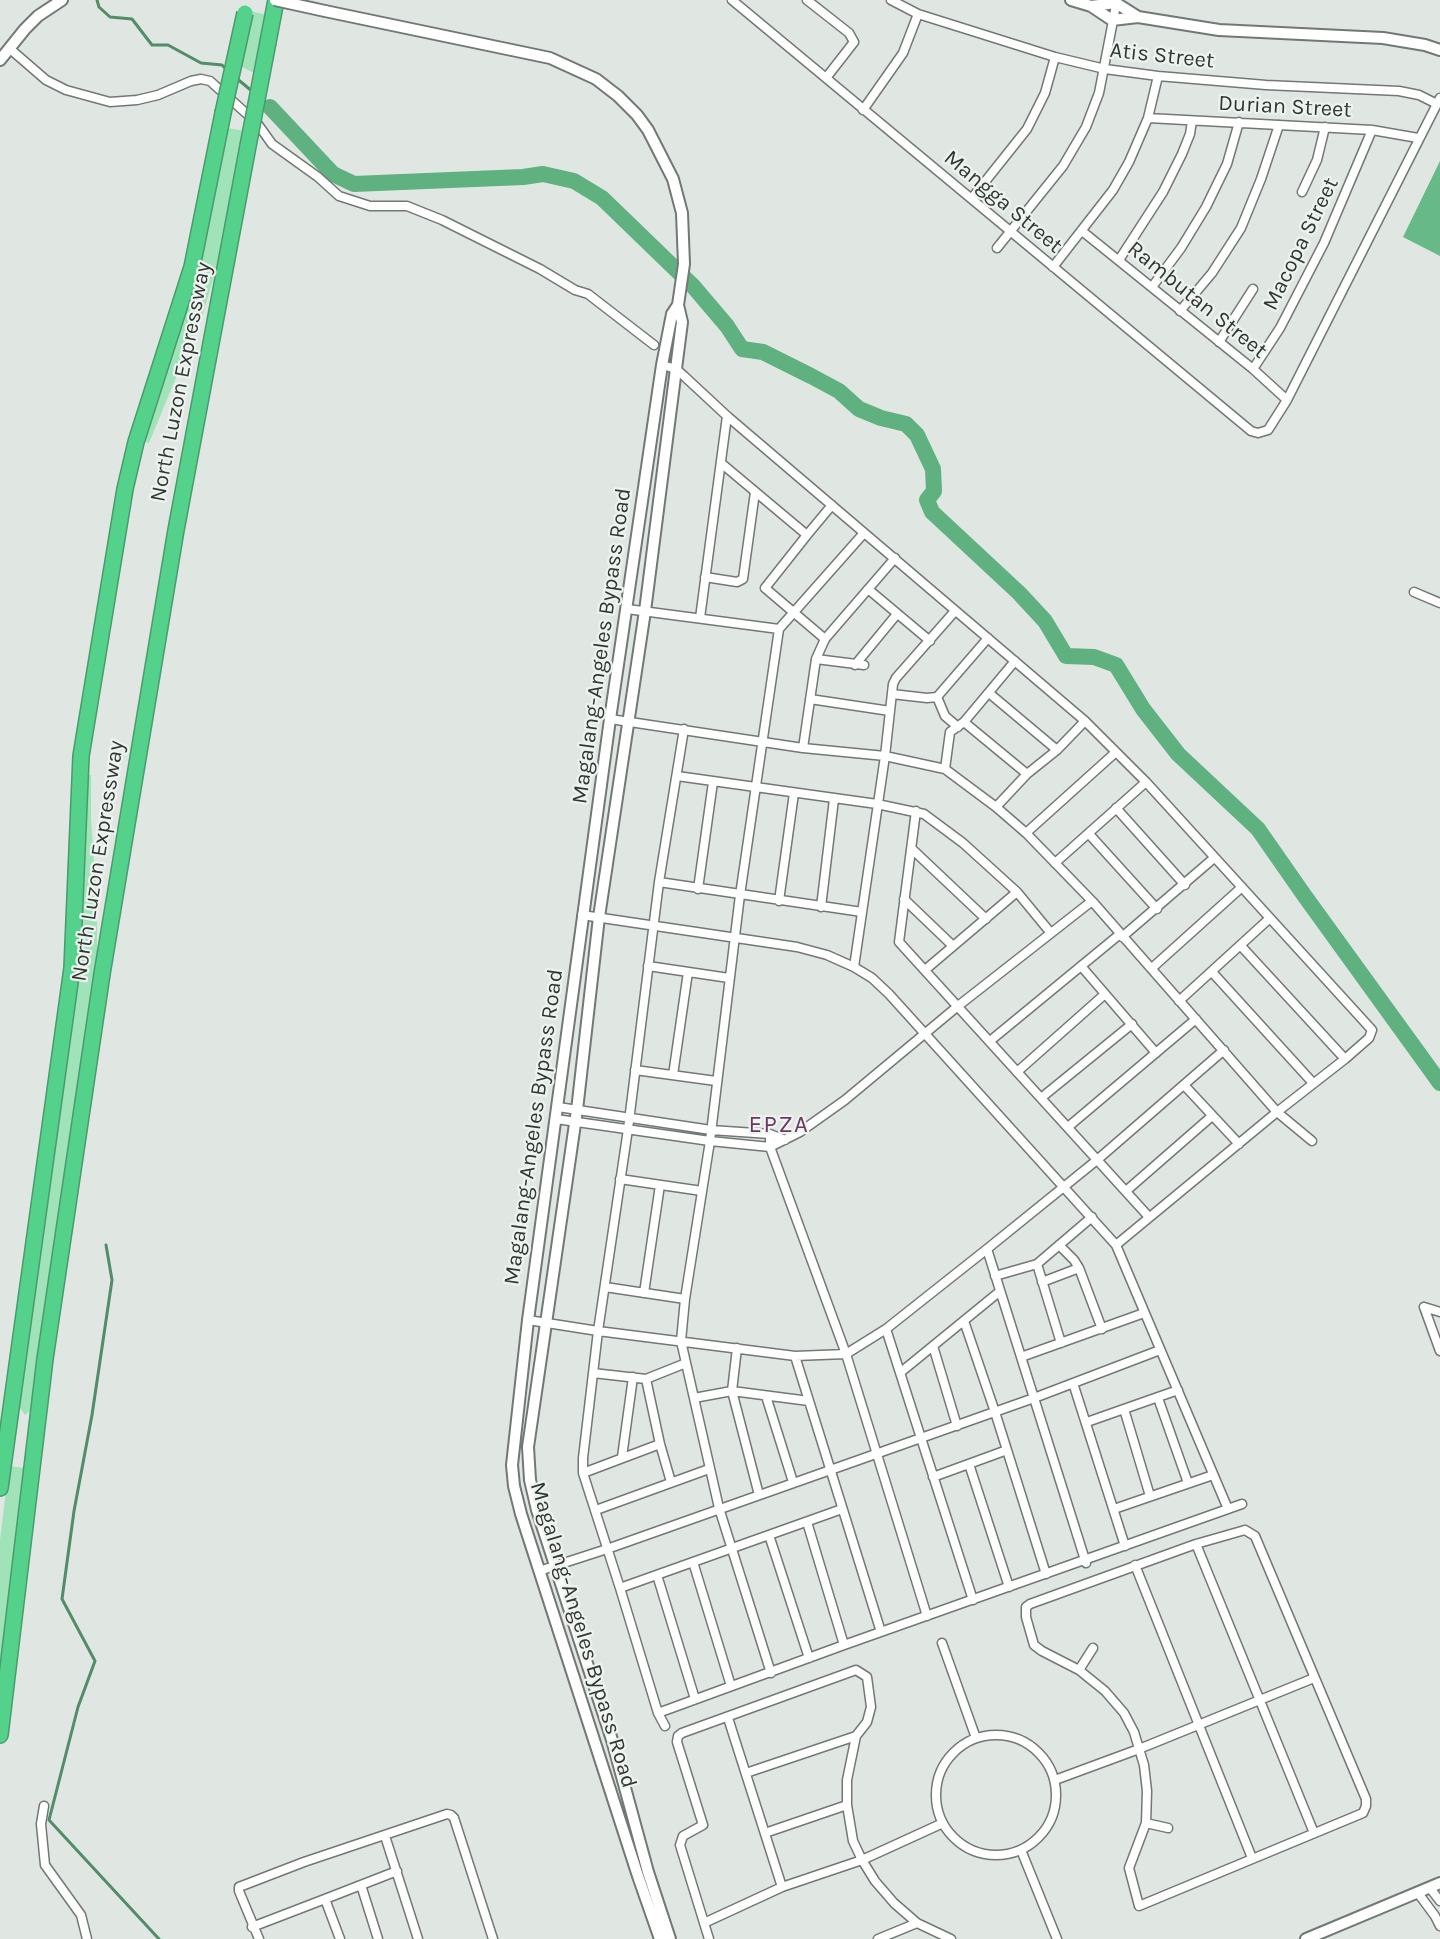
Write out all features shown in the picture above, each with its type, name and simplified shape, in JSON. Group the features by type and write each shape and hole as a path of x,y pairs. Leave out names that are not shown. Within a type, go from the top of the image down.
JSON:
{"highway":[{"name":"North Luzon Expressway","path":"0,1735 44,1370 102,974 176,530 276,0"},
{"name":"North Luzon Expressway","path":"0,1488 72,968 77,813 84,733 125,489 136,442 192,267 246,7"}],"street":[{"path":"0,60 38,16 62,0"},
{"name":"Magalang-Angeles Bypass Road","path":"276,0 550,58 596,79 637,115 661,153 673,179 682,213 684,264 679,302 682,322 645,611 599,916 577,1110 530,1427 528,1466 532,1492 612,1740 648,1872 670,1939"},
{"name":"Mangga Street","path":"732,0 1251,431 1263,433 1268,430 1287,399"},
{"path":"807,0 849,33 854,42 826,78"},
{"name":"Atis Street","path":"891,0 918,14 1055,57 1105,69 1266,85 1399,91 1438,101"},
{"path":"1071,0 1091,6 1112,20 1138,17 1219,30 1383,38 1425,45 1440,50"},
{"path":"1091,6 1117,2 1138,17"},
{"path":"997,248 1063,166 1086,127 1105,69 1117,2"},
{"path":"863,110 903,53 918,14"},
{"path":"9,48 46,80 66,90 110,102 137,100 158,95 191,81 201,79 210,81 257,123 272,144 318,177 339,196 370,206 407,206 442,220 540,269 575,290 588,294 654,345"},
{"path":"972,198 1028,129 1045,93 1055,57"},
{"path":"1053,267 1113,190 1129,162 1148,118 1158,76"},
{"path":"1287,399 1438,101"},
{"name":"Durian Street","path":"1148,118 1372,130 1418,138"},
{"path":"1119,260 1163,192 1182,154 1190,134 1192,121"},
{"path":"1152,286 1181,248 1206,207 1227,164 1239,122"},
{"path":"1180,311 1212,273 1241,228 1262,179 1279,125"},
{"path":"1302,192 1317,160 1325,127"},
{"name":"Macopa Street","path":"1253,369 1280,328 1324,243 1372,130"},
{"name":"Rambutan Street","path":"1082,231 1152,286 1287,399"},
{"path":"1219,342 1253,289"},
{"name":"Magalang-Angeles Bypass Road","path":"660,1939 521,1514 512,1465 528,1320 610,719 662,365 672,314 679,302"},
{"path":"662,365 676,369 727,416 1085,721 1146,782 1371,1030 1369,1038 1345,1059 1116,1245"},
{"path":"700,618 727,416"},
{"path":"721,463 807,535"},
{"path":"705,577 738,582 743,579 755,492"},
{"path":"825,639 765,588 832,505"},
{"path":"771,1673 719,1508 681,1341 685,1299 710,1141 740,895 779,629 864,533"},
{"path":"803,748 816,659 825,639 895,558"},
{"path":"868,590 930,641"},
{"path":"1414,592 1440,603"},
{"path":"627,609 779,629"},
{"path":"854,967 892,693 896,678 955,611"},
{"path":"816,659 859,665 897,614"},
{"path":"892,693 927,698 937,697 988,638"},
{"path":"945,769 949,733 961,724 1015,661"},
{"path":"989,693 1057,750"},
{"path":"937,697 945,716 961,724 1027,774"},
{"path":"810,699 890,711"},
{"path":"610,719 803,748 885,756 945,769 996,807 1055,862 1152,968 1277,1112 1312,1141"},
{"path":"996,807 1027,774 1057,750 1085,721"},
{"path":"665,1726 658,1713 583,1473 598,1331 630,1118 659,882 684,729"},
{"path":"1026,833 1116,752"},
{"path":"676,776 877,804 924,814 957,837 1017,892 1050,932"},
{"path":"698,889 714,782"},
{"path":"1055,862 1146,782"},
{"path":"780,901 794,793"},
{"path":"821,907 834,799"},
{"path":"1116,808 1185,885"},
{"path":"916,811 898,942 1149,1217"},
{"path":"1089,834 1157,909"},
{"path":"912,849 986,919"},
{"path":"990,1041 1081,966 1157,909 1214,858"},
{"path":"659,882 862,912"},
{"path":"1152,968 1242,887"},
{"path":"925,970 1017,892"},
{"path":"904,899 953,946"},
{"path":"556,1119 710,1141 770,1147 800,1132 845,1100 923,1034 1092,901"},
{"path":"582,915 797,947 827,955 872,978 1116,1245 1228,1509"},
{"path":"1179,1001 1270,918"},
{"path":"1241,946 1345,1059"},
{"path":"648,966 729,978"},
{"path":"1081,966 1156,1053"},
{"path":"673,1075 688,972"},
{"path":"1212,972 1313,1083"},
{"path":"1017,1072 1105,994"},
{"path":"1068,1127 1196,1019"},
{"path":"1041,1098 1132,1024"},
{"path":"528,1320 795,1356 846,1354 886,1329 987,1249 1096,1160 1224,1050"},
{"path":"635,1070 716,1081"},
{"path":"1184,1085 1239,1144"},
{"path":"558,1107 711,1130 770,1134 786,1140"},
{"path":"1126,1191 1212,1116"},
{"path":"770,1134 770,1147 846,1354 927,1616"},
{"path":"620,1179 702,1191"},
{"path":"644,1293 660,1185"},
{"path":"995,1276 1037,1264 1092,1217"},
{"path":"1059,1245 1074,1260 1102,1329"},
{"path":"987,1249 1086,1562"},
{"path":"1037,1264 1061,1343"},
{"path":"1042,1282 1078,1268"},
{"path":"605,1287 685,1299"},
{"path":"901,1372 999,1292"},
{"path":"1440,1312 1424,1307 1440,1351"},
{"path":"1021,1357 1144,1313"},
{"path":"963,1321 995,1412 1046,1574"},
{"path":"886,1329 973,1600"},
{"path":"933,1346 957,1426"},
{"path":"737,1348 732,1391 759,1495"},
{"path":"539,1571 608,1549 957,1426 1160,1350"},
{"path":"795,1356 881,1632"},
{"path":"593,1372 646,1379 686,1363"},
{"path":"622,1457 633,1377"},
{"path":"646,1379 671,1482"},
{"path":"1073,1383 1125,1546"},
{"path":"1087,1422 1178,1390"},
{"path":"693,1398 732,1391 809,1401"},
{"path":"766,1396 793,1482"},
{"path":"1158,1398 1188,1483"},
{"path":"1124,1409 1150,1496"},
{"path":"583,1473 660,1444"},
{"path":"933,1477 1007,1450"},
{"path":"969,1464 1009,1587"},
{"path":"596,1510 710,1469"},
{"path":"1114,1509 1213,1475"},
{"path":"658,1713 844,1645 1086,1562 1242,1504"},
{"path":"620,1588 842,1509"},
{"path":"807,1522 844,1645"},
{"path":"1245,1530 1255,1536 1366,1799 1363,1813 1139,1906 1129,1868 1146,1823 1147,1791 1144,1765 1134,1732 1124,1713 1105,1691 1079,1670 1042,1652 1034,1645 1026,1617 1026,1607 1030,1604 1135,1565 1245,1530"},
{"path":"770,1535 809,1658"},
{"path":"1196,1544 1314,1833"},
{"path":"693,1562 731,1686"},
{"path":"1135,1565 1252,1858"},
{"path":"657,1575 695,1699"},
{"path":"942,1643 976,1738"},
{"path":"1079,1670 1093,1648"},
{"path":"709,1939 680,1845 683,1836 704,1825 677,1742 678,1736 856,1670 867,1677 872,1707 867,1722 855,1736 847,1780 847,1805 853,1840 874,1881 894,1903 917,1923 951,1939"},
{"path":"1055,1780 1139,1749 1314,1678"},
{"path":"728,1718 783,1887"},
{"path":"995,1735 1010,1737 1028,1744 1043,1757 1055,1780 1054,1809 1049,1823 1040,1836 1020,1850 1008,1854 985,1854 968,1848 952,1836 943,1823 936,1806 936,1784 943,1766 957,1749 976,1738 995,1735"},
{"path":"746,1773 855,1736"},
{"path":"765,1833 847,1805"},
{"path":"44,1806 41,1824 45,1865 81,1915 87,1939"},
{"path":"259,1939 238,1891 239,1887 304,1862 451,1815 493,1939"},
{"path":"704,1923 783,1887 862,1860 943,1823"},
{"path":"1146,1823 1168,1828"},
{"path":"385,1836 418,1939"},
{"path":"1020,1850 1056,1939"},
{"path":"252,1927 397,1871"},
{"path":"1306,1939 1435,1885 1440,1901"},
{"path":"361,1886 378,1939"},
{"path":"1418,1893 1440,1926"},
{"path":"325,1899 340,1939"},
{"path":"879,1939 917,1923"}],"green space":[{"path":"250,11 268,15 256,74 240,66"},
{"path":"228,128 244,131 217,266 204,310 149,443 141,441 198,266"},
{"path":"1440,161 1440,256 1403,237"},
{"path":"84,774 91,775 91,818 97,907 94,991 35,1407 25,1415 17,1404 47,1181"},
{"path":"9,1466 25,1468 0,1678 0,1540"}],"waterway":[{"path":"97,0 99,7 110,17 132,19 152,45 168,45 201,63 222,65 228,71"},
{"path":"235,77 253,92"},
{"path":"263,101 270,107"},
{"path":"270,107 333,174 354,184 523,177 543,174 574,181 602,198 693,286 727,326 742,349 763,352 839,391 859,409 881,418 906,424 917,435 933,469 934,491 927,500 932,512 1019,593 1045,621 1066,656 1094,657 1116,665 1143,709 1178,754 1258,829 1440,1083"},
{"path":"106,1245 112,1280 62,1599 95,1661 78,1707 49,1820 159,1939"}],"district":[{"name":"EPZA","path":"779,1125"}]}
